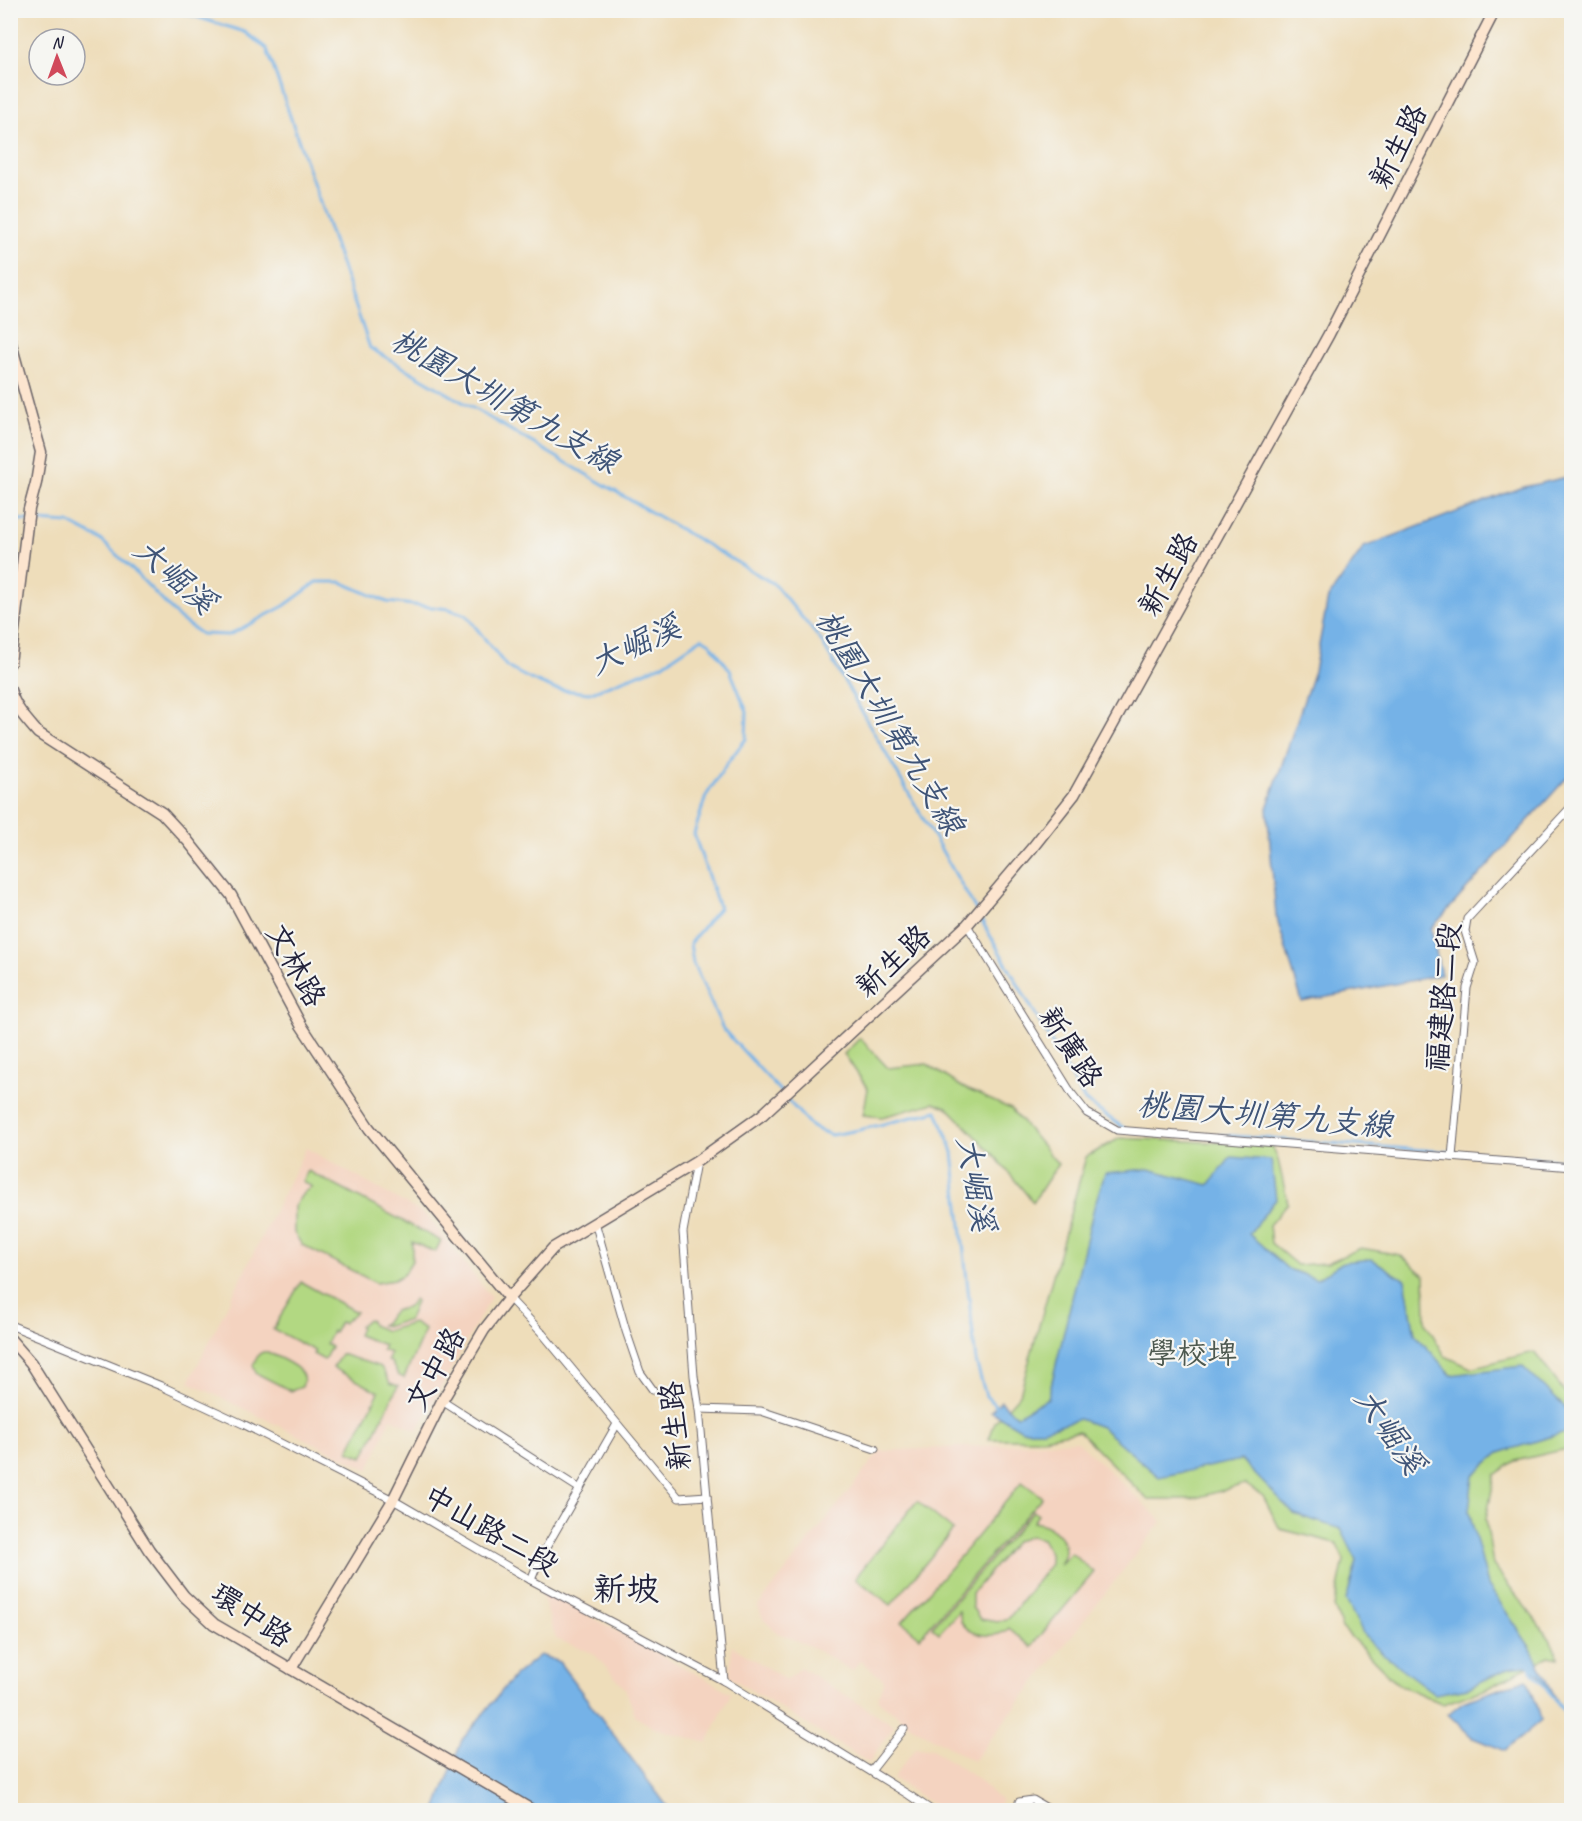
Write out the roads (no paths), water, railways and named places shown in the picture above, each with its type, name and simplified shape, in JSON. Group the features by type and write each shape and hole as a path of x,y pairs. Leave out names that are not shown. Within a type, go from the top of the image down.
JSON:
{"street":[{"name":"新生路","path":"724,1681 694,1376 683,1232 696,1162 762,1116 967,925 1074,795 1329,334 1495,10"},
{"path":"10,340 40,452 29,514 10,663"},
{"name":"文林路","path":"10,690 13,702 38,733 162,813 187,840 231,895 301,1024 369,1128 509,1298"},
{"name":"福建路二段","path":"1452,1157 1466,997 1475,963 1465,931 1467,919 1572,806"},
{"name":"新廣路","path":"967,925 1072,1094 1087,1113 1117,1130 1572,1167"},
{"name":"文中路","path":"291,1669 393,1500 442,1401 484,1330 509,1298 553,1248 696,1162"},
{"path":"595,1222 619,1311 640,1372 653,1390"},
{"path":"509,1298 542,1333 679,1498 707,1496"},
{"name":"中山路二段","path":"10,1325 161,1386 243,1424 393,1500 531,1580 724,1681 931,1810"},
{"name":"環中路","path":"10,1339 31,1364 149,1550 184,1596 214,1624 532,1810"},
{"path":"442,1401 580,1489"},
{"path":"699,1409 761,1411 875,1449"},
{"path":"531,1580 540,1558 617,1424"},
{"path":"871,1771 904,1729"},
{"path":"1019,1802 1033,1800 1050,1810"}],"water":[{"path":"1571,476 1571,773 1431,929 1441,975 1302,1002 1276,916 1267,808 1314,671 1328,598 1364,547 1520,488"},
{"name":"學校埤","path":"1231,1157 1271,1160 1276,1199 1249,1234 1288,1269 1317,1279 1343,1262 1372,1259 1405,1280 1415,1334 1451,1375 1522,1366 1571,1413 1571,1426 1565,1432 1499,1453 1473,1475 1469,1511 1488,1585 1530,1647 1561,1708 1539,1674 1527,1666 1509,1668 1468,1688 1435,1694 1385,1656 1365,1637 1346,1600 1357,1561 1341,1529 1294,1514 1241,1460 1159,1477 1101,1427 1079,1419 1043,1430 1022,1430 991,1411 1001,1401 1016,1416 1048,1398 1094,1207 1105,1173 1149,1169 1209,1185"},
{"path":"540,1655 559,1662 670,1810 436,1810 462,1740 514,1676"},
{"path":"1527,1679 1541,1720 1505,1751 1473,1738 1448,1714 1463,1702"}],"waterway":[{"name":"桃園大圳第九支線","path":"174,10 245,32 267,49 370,348 774,584 820,639 976,910"},
{"name":"大崛溪","path":"10,519 69,523 100,539 180,619 201,634 229,635 284,606 317,582 341,582 387,602 449,609 466,615 507,667 554,689 589,693 662,665 702,638 710,643 730,670 747,712 746,739 706,796 694,834 719,908 690,943 693,963 723,1029 781,1092"},
{"name":"桃園大圳第九支線","path":"979,916 1085,1101 1124,1128"},
{"name":"大崛溪","path":"785,1097 812,1127 831,1135 937,1111 953,1152 976,1362 986,1396 997,1407"},
{"name":"桃園大圳第九支線","path":"1220,1135 1572,1161"},
{"name":"大崛溪","path":"1528,1665 1572,1721"}],"district":[{"name":"新坡","path":"626,1589"}]}
